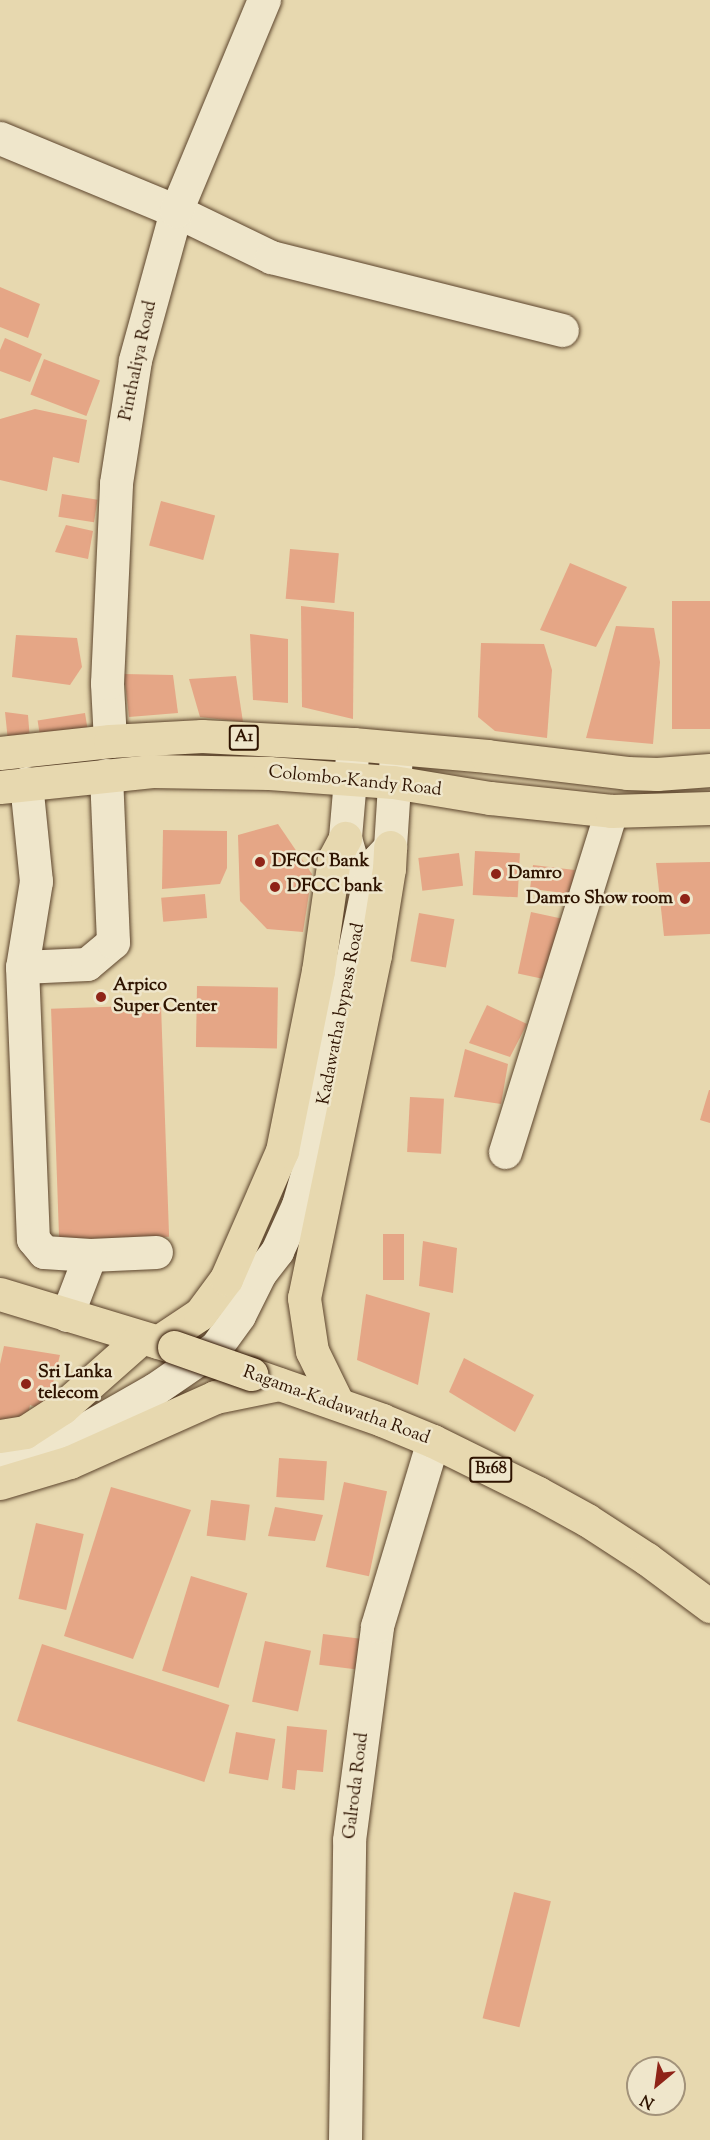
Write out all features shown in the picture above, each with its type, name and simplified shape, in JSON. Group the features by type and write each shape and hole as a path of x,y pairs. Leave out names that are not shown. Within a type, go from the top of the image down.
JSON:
{"main road":[{"name":"Colombo-Kandy Road","path":"0,753 110,741 202,736 352,744 487,756 607,772 657,774 710,770"},
{"name":"Colombo-Kandy Road","path":"13,785 106,775 201,771 269,772 393,782 490,798 611,812 710,808"},
{"path":"0,1436 25,1432 200,1314 226,1279 282,1151 318,970 334,859 345,838"},
{"path":"337,1402 312,1351 304,1298 375,956 389,869 390,847"},
{"name":"Ragama-Kadawatha Road","path":"0,1294 158,1342 337,1402 433,1441 587,1520 647,1559 710,1606"},
{"path":"0,1483 70,1462 215,1397 265,1379"}],"street":[{"name":"Pinthaliya Road","path":"110,741 107,683 116,483 135,360 176,211 264,0"},
{"path":"0,138 176,211 271,256 562,330"},
{"name":"Kadawatha bypass Road","path":"260,1273 265,1247 285,1197 297,1157 330,1006 354,861 345,838 352,744"},
{"path":"390,847 396,748"},
{"path":"22,967 87,964 112,942 106,775"},
{"path":"13,785 36,881 22,967 33,1239 44,1252 90,1255 156,1252"},
{"path":"505,1152 611,812"},
{"name":"Kadawatha bypass Road","path":"0,1459 33,1455 55,1446 155,1389 216,1347 239,1315 260,1273 277,1251 298,1204 323,1110 368,884 378,860 390,847"},
{"path":"67,1316 90,1255"},
{"name":"Galroda Road","path":"345,2140 349,1840 377,1626 433,1441"}],"building":[{"path":"0,287 40,304 28,338 0,327"},
{"path":"5,338 42,354 30,382 0,371 0,350"},
{"path":"44,359 100,381 86,416 30,394"},
{"path":"35,409 87,420 79,463 53,457 47,491 0,480 0,419"},
{"path":"62,494 98,500 94,522 58,517"},
{"path":"161,501 215,515 203,560 149,545"},
{"path":"66,525 93,531 88,559 55,552"},
{"path":"290,549 339,553 334,603 286,599"},
{"path":"570,563 627,587 596,647 540,630"},
{"path":"672,601 710,601 710,729 672,729"},
{"path":"301,606 354,612 353,719 302,707"},
{"path":"616,626 654,628 660,662 653,744 586,738"},
{"path":"250,634 288,639 288,703 253,700"},
{"path":"16,635 77,638 82,667 70,685 12,677"},
{"path":"481,643 544,644 552,670 547,738 495,731 478,717"},
{"path":"124,674 173,675 178,713 129,717"},
{"path":"236,676 243,722 200,717 189,679"},
{"path":"5,712 28,715 30,741 8,741"},
{"path":"85,713 89,739 42,746 38,721"},
{"name":"DFCC bank","path":"278,824 312,874 303,932 267,929 240,901 238,835"},
{"path":"163,830 227,831 227,868 220,884 162,889"},
{"name":"Damro","path":"475,851 520,853 518,897 473,895"},
{"path":"459,853 463,886 422,891 418,858"},
{"name":"Damro Show room","path":"710,862 710,934 664,936 656,863"},
{"path":"533,865 575,870 572,894 530,889"},
{"path":"205,894 207,918 163,922 161,898"},
{"path":"531,912 568,920 555,982 518,974"},
{"path":"419,913 454,919 446,968 410,961"},
{"path":"197,986 278,987 277,1048 196,1047"},
{"path":"161,1005 169,1237 59,1241 51,1009"},
{"path":"487,1005 527,1024 510,1057 469,1043"},
{"path":"465,1049 508,1064 501,1104 454,1097"},
{"path":"710,1090 710,1123 700,1120"},
{"path":"410,1097 444,1099 441,1154 407,1152"},
{"path":"383,1234 404,1234 404,1280 383,1280"},
{"path":"423,1241 457,1248 453,1293 419,1286"},
{"path":"366,1294 430,1313 418,1385 357,1360"},
{"name":"Sri Lanka telecom","path":"4,1346 60,1355 46,1411 30,1405 27,1421 0,1420 0,1364"},
{"path":"464,1358 534,1395 515,1432 449,1392"},
{"path":"279,1458 327,1461 324,1500 276,1497"},
{"path":"344,1482 387,1491 369,1576 326,1567"},
{"path":"111,1487 191,1510 133,1659 64,1636"},
{"path":"211,1500 250,1505 245,1540 207,1536"},
{"path":"275,1507 323,1515 315,1541 268,1536"},
{"path":"36,1523 84,1534 66,1610 18,1599"},
{"path":"191,1576 247,1593 218,1688 162,1671"},
{"path":"323,1634 361,1639 357,1669 319,1665"},
{"path":"265,1641 311,1651 298,1711 252,1702"},
{"path":"42,1644 229,1705 204,1782 17,1721"},
{"path":"287,1726 327,1730 323,1772 297,1770 295,1790 282,1788"},
{"path":"236,1732 275,1739 268,1780 229,1773"},
{"path":"514,1892 551,1901 519,2027 483,2018"}],"place":[{"name":"DFCC Bank","path":"260,862"},
{"name":"Damro","path":"496,874"},
{"name":"DFCC bank","path":"275,887"},
{"name":"Damro Show room","path":"685,899"},
{"name":"Arpico Super Center","path":"101,997"},
{"name":"Sri Lanka telecom","path":"26,1384"}]}
